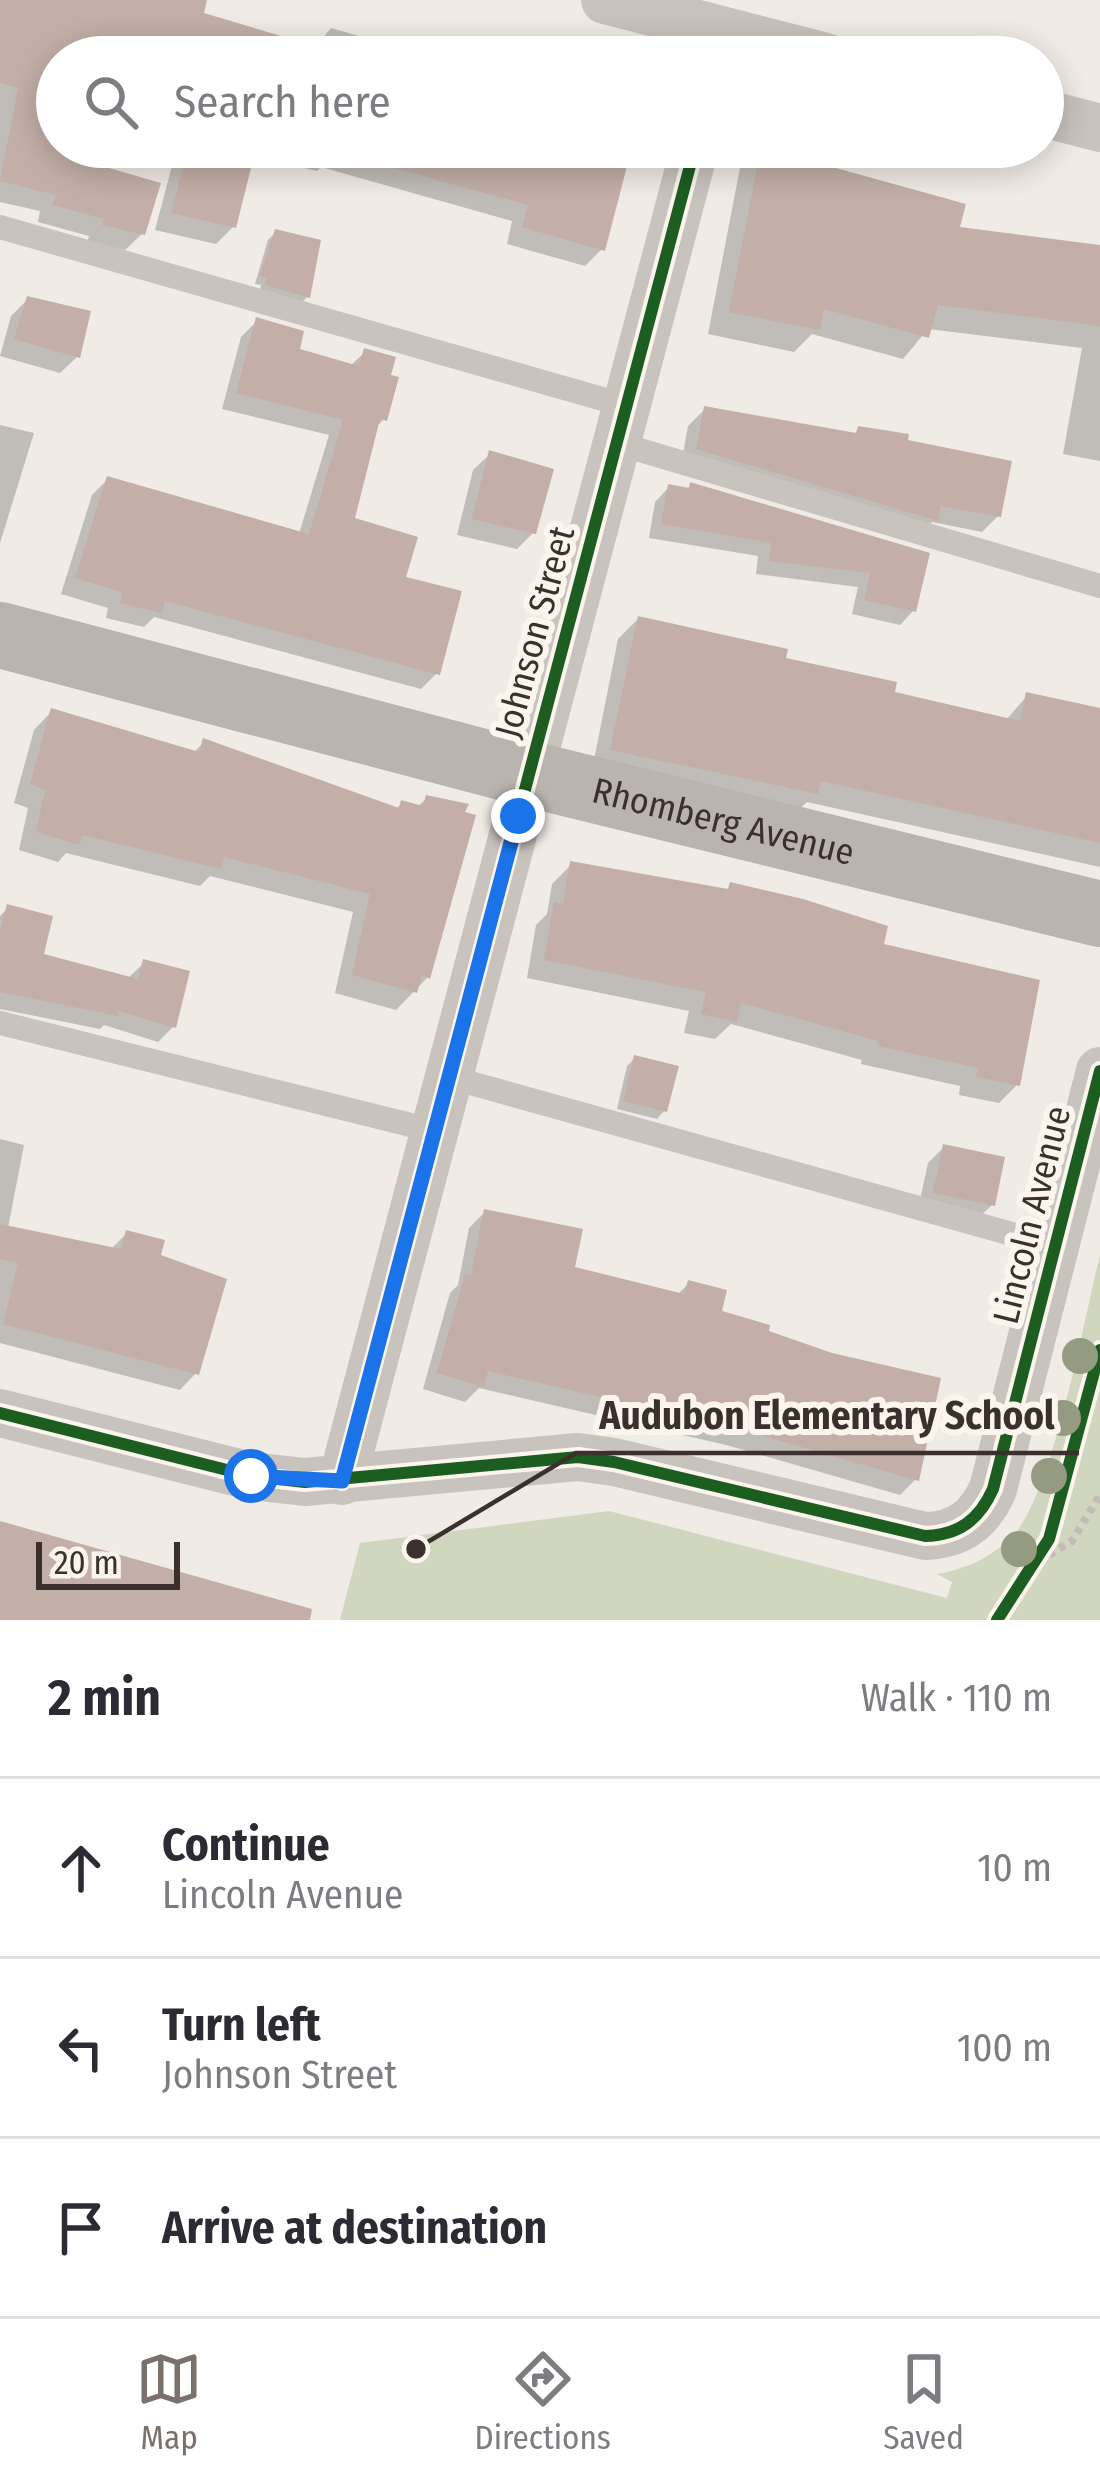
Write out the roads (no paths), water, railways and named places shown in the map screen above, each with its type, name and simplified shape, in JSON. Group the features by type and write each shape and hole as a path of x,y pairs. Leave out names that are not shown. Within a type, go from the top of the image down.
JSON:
{"main road":[{"name":"Rhomberg Avenue","path":"0,635 529,774 1100,914"}],"street":[{"path":"605,0 702,36"},
{"path":"1064,119 1100,128"},
{"name":"Johnson Street","path":"342,1481 689,168"},
{"name":"Lincoln Avenue","path":"0,1413 251,1476 342,1481 578,1457 925,1536 945,1535 983,1511 993,1490 1100,1071"}],"lane":[{"path":"0,227 622,424 1100,586"},
{"path":"0,1023 435,1131"},
{"path":"449,1077 1055,1246"}],"place":[{"name":"Audubon Elementary School","path":"416,1549"}]}
